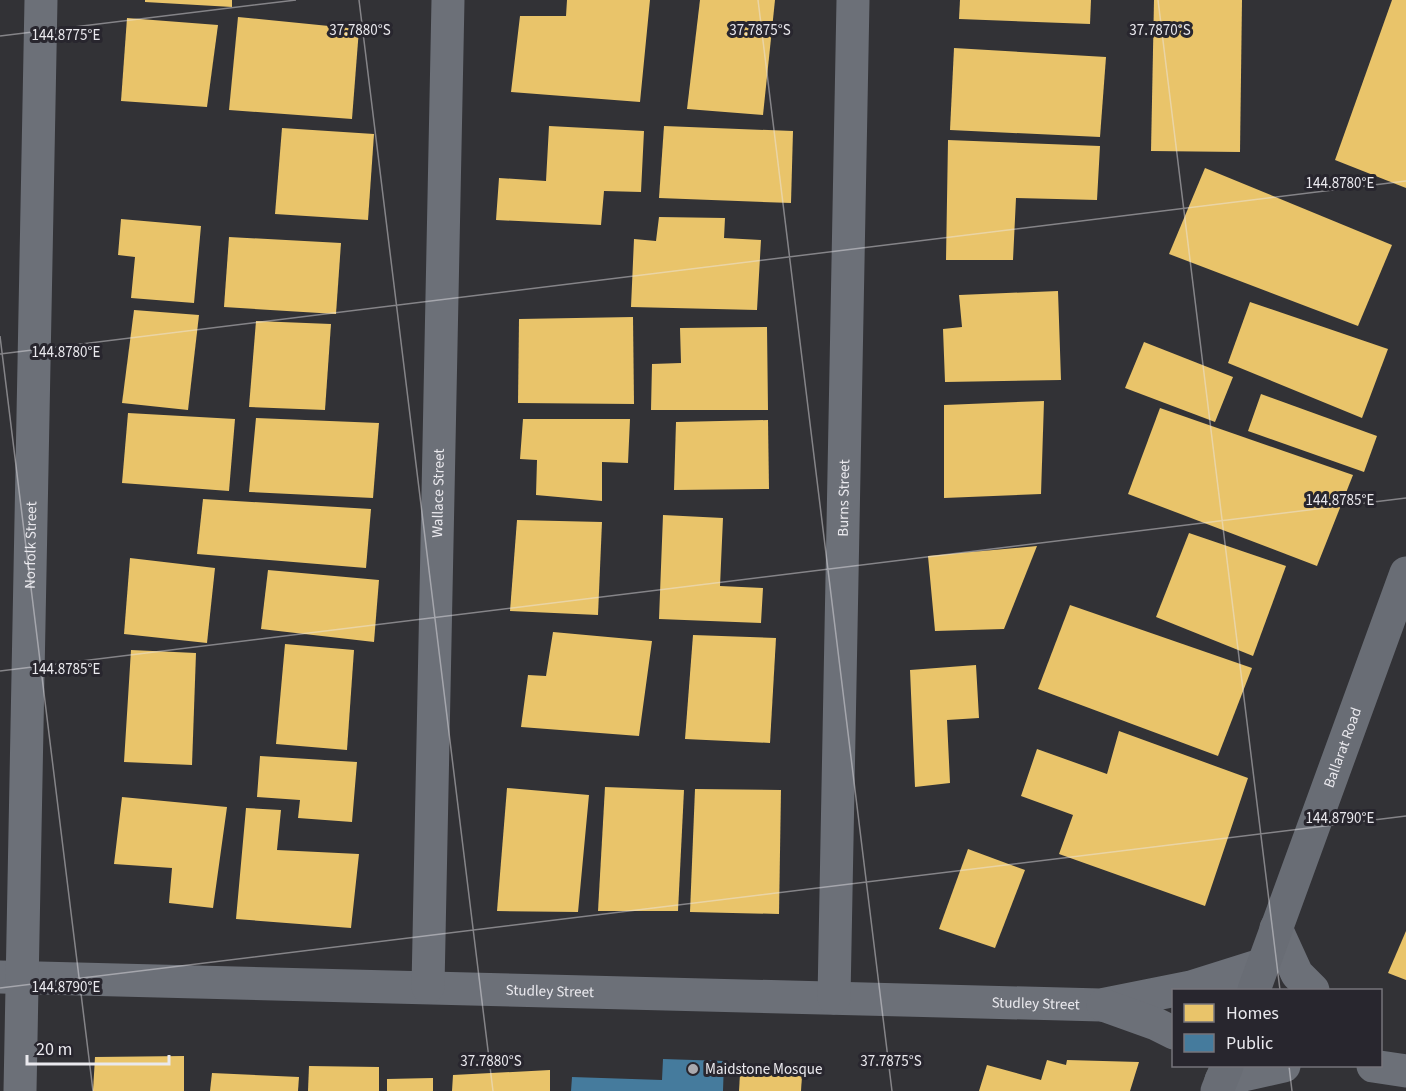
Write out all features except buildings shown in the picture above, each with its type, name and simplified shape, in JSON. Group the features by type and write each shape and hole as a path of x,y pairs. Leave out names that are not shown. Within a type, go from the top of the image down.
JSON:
{"highway":[{"name":"Ballarat Road","path":"1259,977 1406,573"}],"street":[{"name":"Norfolk Street","path":"20,1091 11,977 41,0"},
{"name":"Wallace Street","path":"428,987 447,0"},
{"name":"Burns Street","path":"834,998 853,0"},
{"path":"1276,928 1297,974 1312,989"},
{"name":"Studley Street","path":"11,977 1101,1005 1172,991"},
{"name":"Studley Street","path":"1181,989 1259,977"},
{"name":"Studley Street","path":"1101,1005 1156,1024 1172,1032"},
{"path":"1382,1047 1406,1063"},
{"path":"1222,1074 1270,1067"},
{"path":"1382,1067 1406,1071"}],"place":[{"name":"Maidstone Mosque","path":"693,1069"}]}
